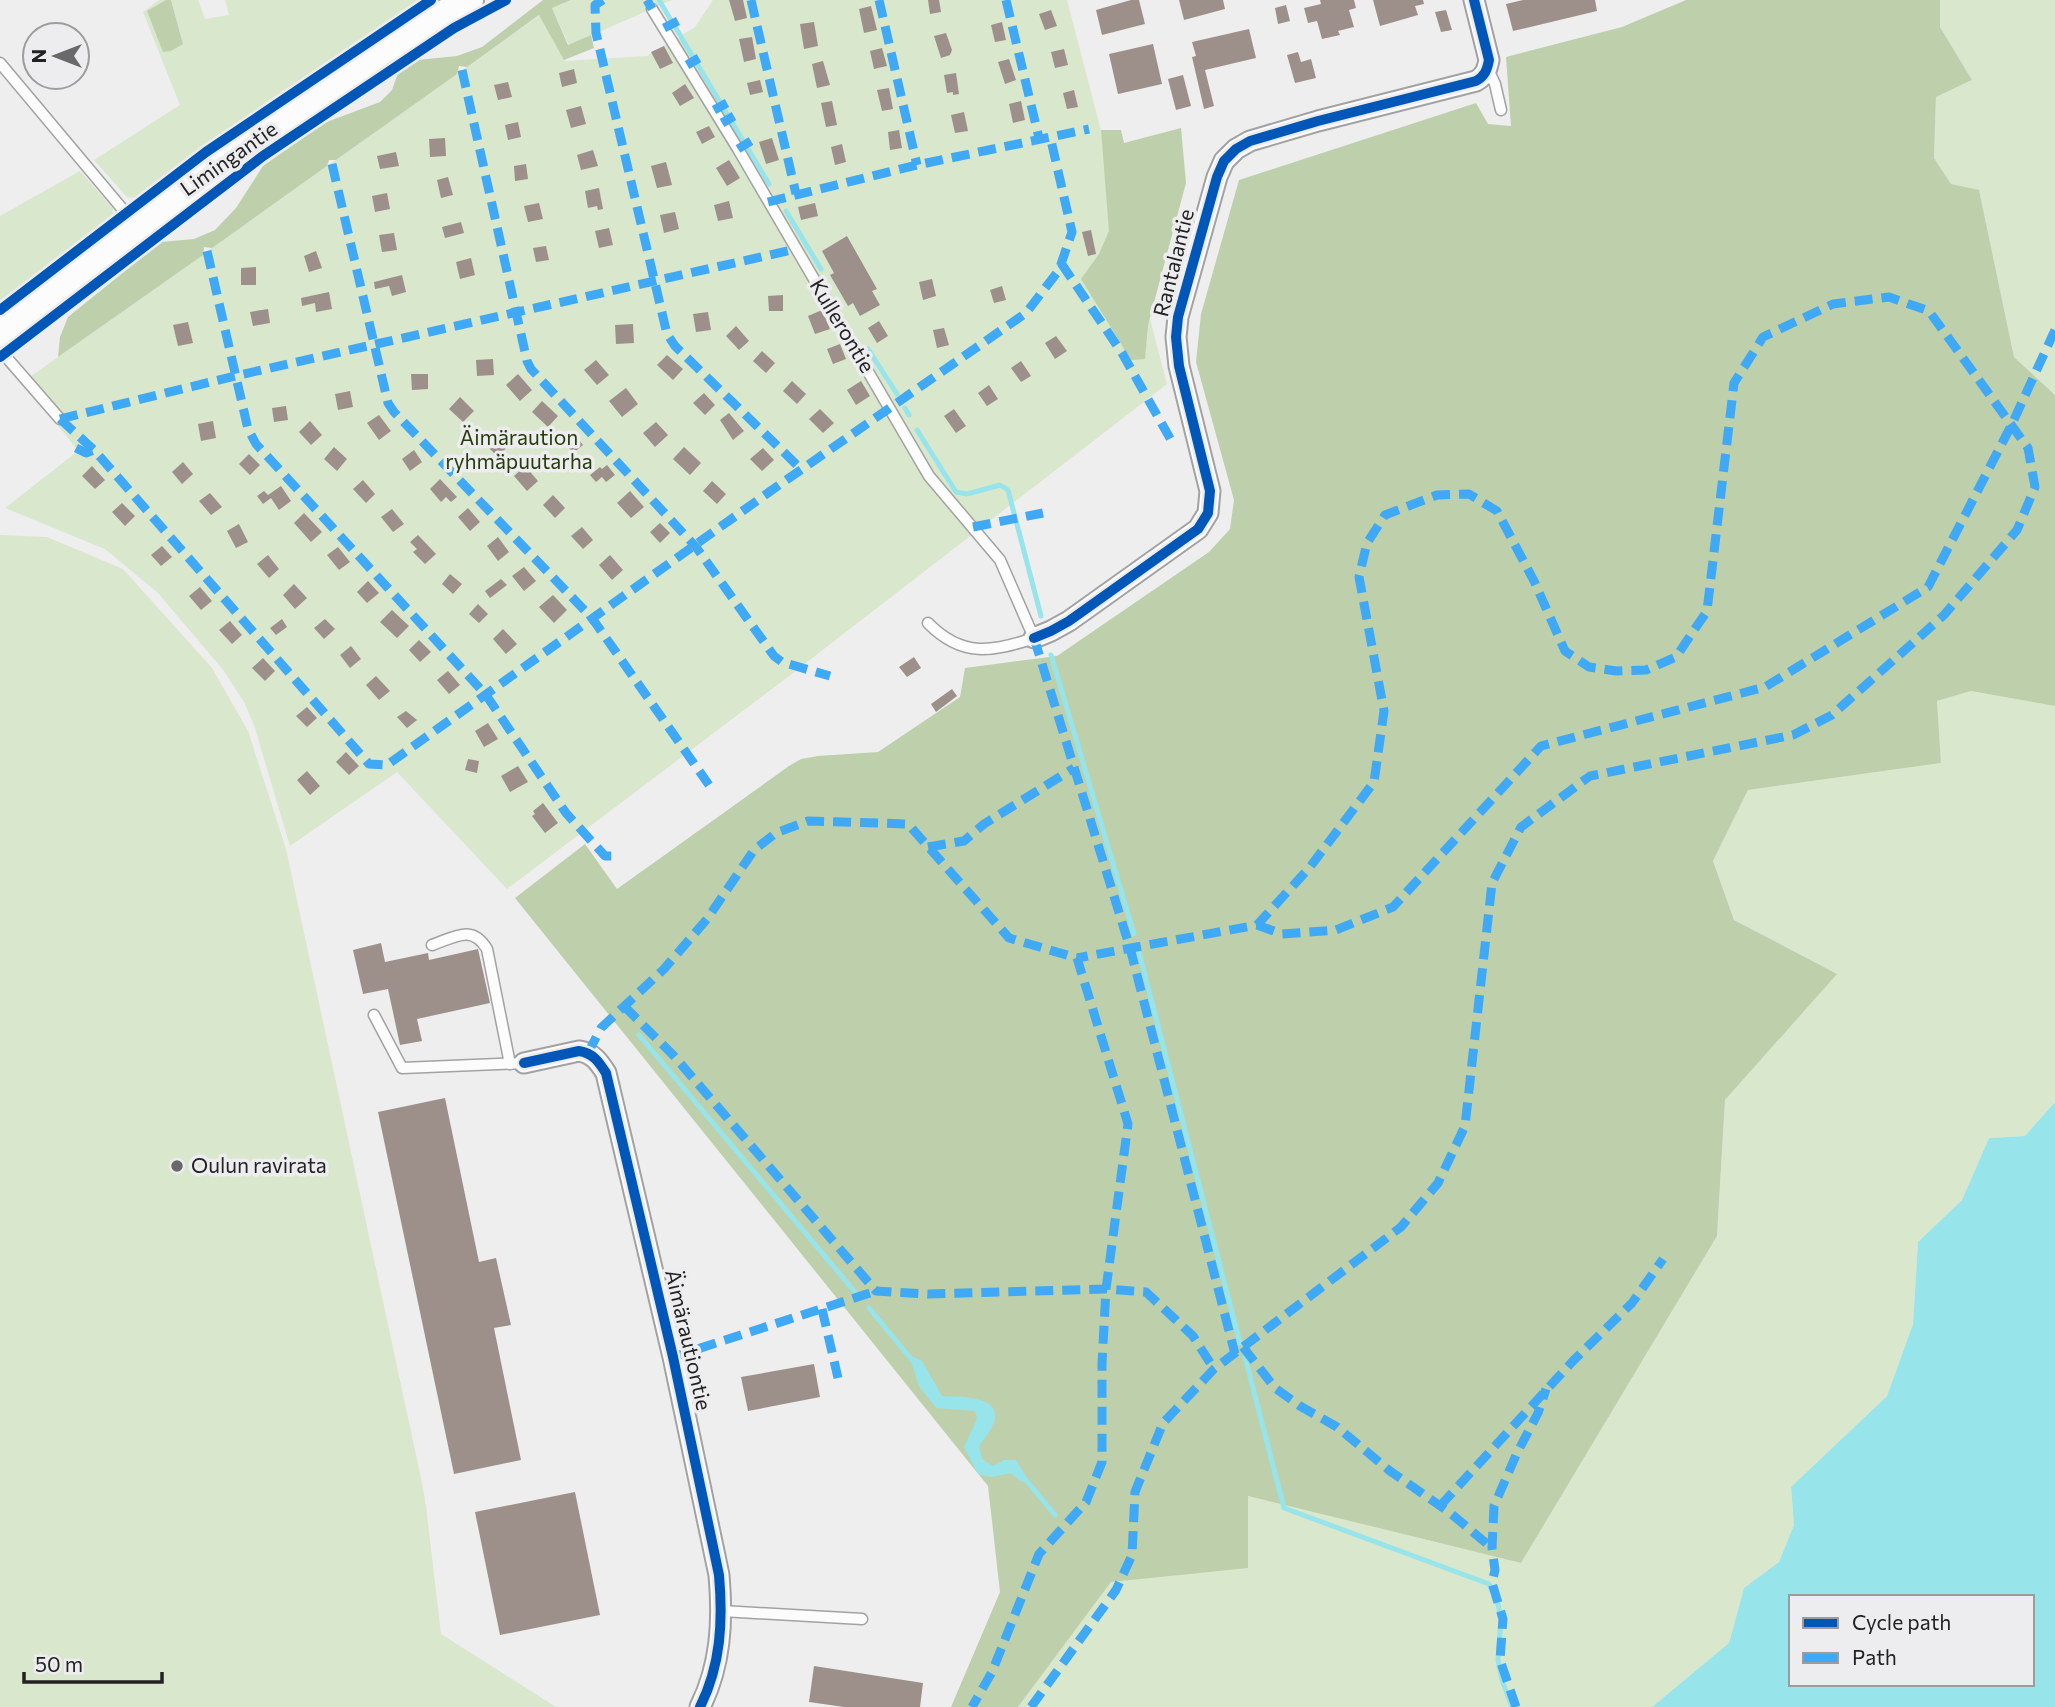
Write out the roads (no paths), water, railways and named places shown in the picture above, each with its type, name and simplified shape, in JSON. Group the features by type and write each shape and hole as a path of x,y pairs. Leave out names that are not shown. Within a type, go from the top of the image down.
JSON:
{"main road":[{"name":"Limingantie","path":"0,334 137,226 381,51 469,0"}],"street":[{"path":"1474,0 1489,60 1488,69"},
{"name":"Rantalantie","path":"1034,638 1069,621 1198,528 1208,513 1210,491 1180,366 1176,337 1178,317 1217,177 1224,161 1236,149 1250,141 1476,81 1483,77 1488,69"},
{"name":"Äimärautiontie","path":"517,1063 579,1051 588,1053 599,1061 606,1073 673,1357 719,1575 722,1611 720,1644 707,1693 700,1707"}],"lane":[{"name":"Kullerontie","path":"652,9 929,476 1000,560 1034,638"},
{"path":"0,63 4,73 137,226"},
{"path":"1488,69 1495,84 1501,110"},
{"path":"0,350 61,419"},
{"path":"928,623 936,632 953,642 988,650 1004,648 1034,638"},
{"path":"374,1015 402,1068 517,1063 487,949 479,936 469,933 432,945"},
{"path":"722,1611 862,1619"}],"water":[{"path":"2055,1102 2055,1707 1652,1707 1729,1643 1744,1588 1779,1562 1794,1525 1791,1487 1887,1396 1913,1324 1918,1242 1962,1200 1989,1138 2025,1136"},
{"path":"909,1355 922,1361 942,1396 977,1399 992,1407 995,1413 994,1422 979,1446 982,1459 993,1466 1004,1460 1016,1460 1030,1483 1020,1481 1011,1473 991,1477 978,1474 964,1447 977,1419 975,1411 936,1408 919,1386"}],"waterway":[{"path":"659,0 769,184"},
{"path":"786,211 821,269"},
{"path":"868,349 897,394"},
{"path":"905,408 909,415"},
{"path":"917,430 956,492 967,494 1000,485 1008,490 1041,616"},
{"path":"1051,655 1134,934"},
{"path":"1139,952 1240,1343"},
{"path":"639,1035 855,1292"},
{"path":"869,1308 912,1360"},
{"path":"1245,1357 1284,1508 1489,1584 1501,1619 1498,1660 1512,1707"},
{"path":"1026,1480 1055,1515"}],"place":[{"name":"Oulun ravirata","path":"177,1166"}],"park label":[{"name":"Äimäraution ryhmäpuutarha","path":"519,450"}]}
